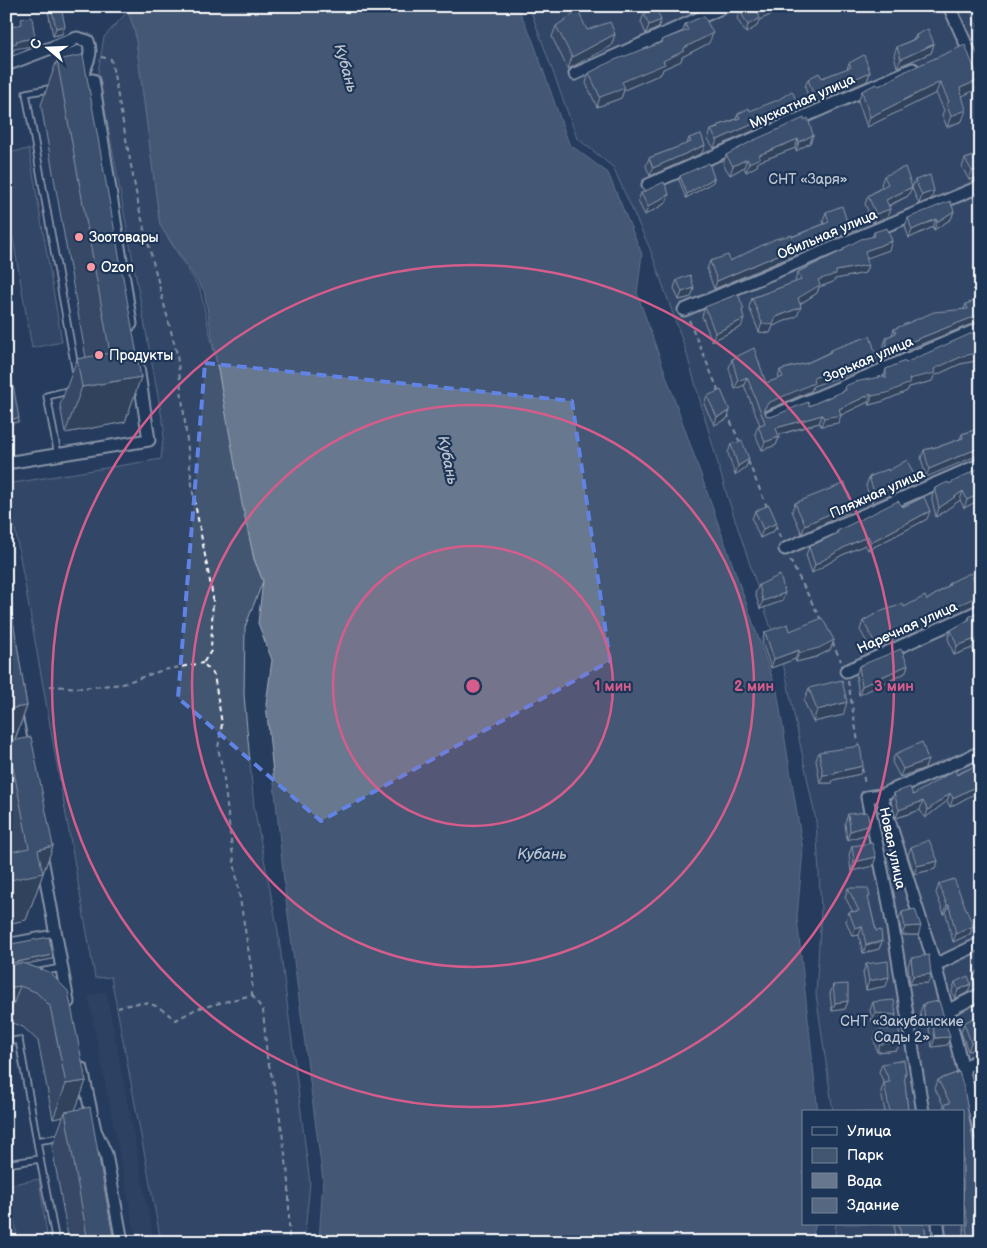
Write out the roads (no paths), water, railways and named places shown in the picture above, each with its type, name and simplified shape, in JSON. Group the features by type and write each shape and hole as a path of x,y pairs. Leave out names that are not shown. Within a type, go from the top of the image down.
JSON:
{"street":[{"path":"575,74 726,6"},
{"path":"949,6 963,47 981,78"},
{"path":"6,65 77,38 88,41 91,54 78,83 93,80 133,333"},
{"name":"Мускатная улица","path":"648,185 922,65"},
{"name":"Обильная улица","path":"684,310 981,186"},
{"name":"Зорькая улица","path":"768,418 981,328"},
{"path":"6,463 150,440 136,353"},
{"name":"Пляжная улица","path":"785,550 981,464"},
{"name":"Наречная улица","path":"846,670 981,610"},
{"path":"14,703 27,770"},
{"path":"981,752 881,795 915,898 940,963 947,1011 981,1135"},
{"name":"Новая улица","path":"881,795 867,797 889,904 923,1110"},
{"path":"40,847 71,1016"},
{"path":"940,963 981,943"},
{"path":"947,1011 981,994"},
{"path":"79,1054 90,1131 106,1154 122,1242"},
{"path":"963,1068 981,1058"},
{"path":"938,1226 940,1242"}],"lane":[{"path":"64,86 26,93 77,378"},
{"path":"58,456 47,396 78,388"},
{"path":"6,942 55,933"},
{"path":"34,973 61,968"},
{"path":"6,1042 19,1040 56,1242"},
{"path":"37,1141 66,1136"},
{"path":"6,1164 40,1158"}],"water":[{"name":"Кубань","path":"124,6 517,6 533,41 569,144 608,173 642,254 637,293 777,691 803,850 797,918 818,1110 802,1110 802,1226 815,1226 811,1242 319,1242 323,1180 286,900 266,704 272,660 258,623 263,581 254,559 242,504 204,291 160,225 135,32 128,11"}],"place":[{"name":"Зоотовары","path":"79,237"},
{"name":"Ozon","path":"91,267"},
{"name":"Продукты","path":"99,355"}],"park label":[{"name":"СНТ «Заря»","path":"808,179"},
{"name":"СНТ «Закубанские Сады 2»","path":"902,1030"}]}
